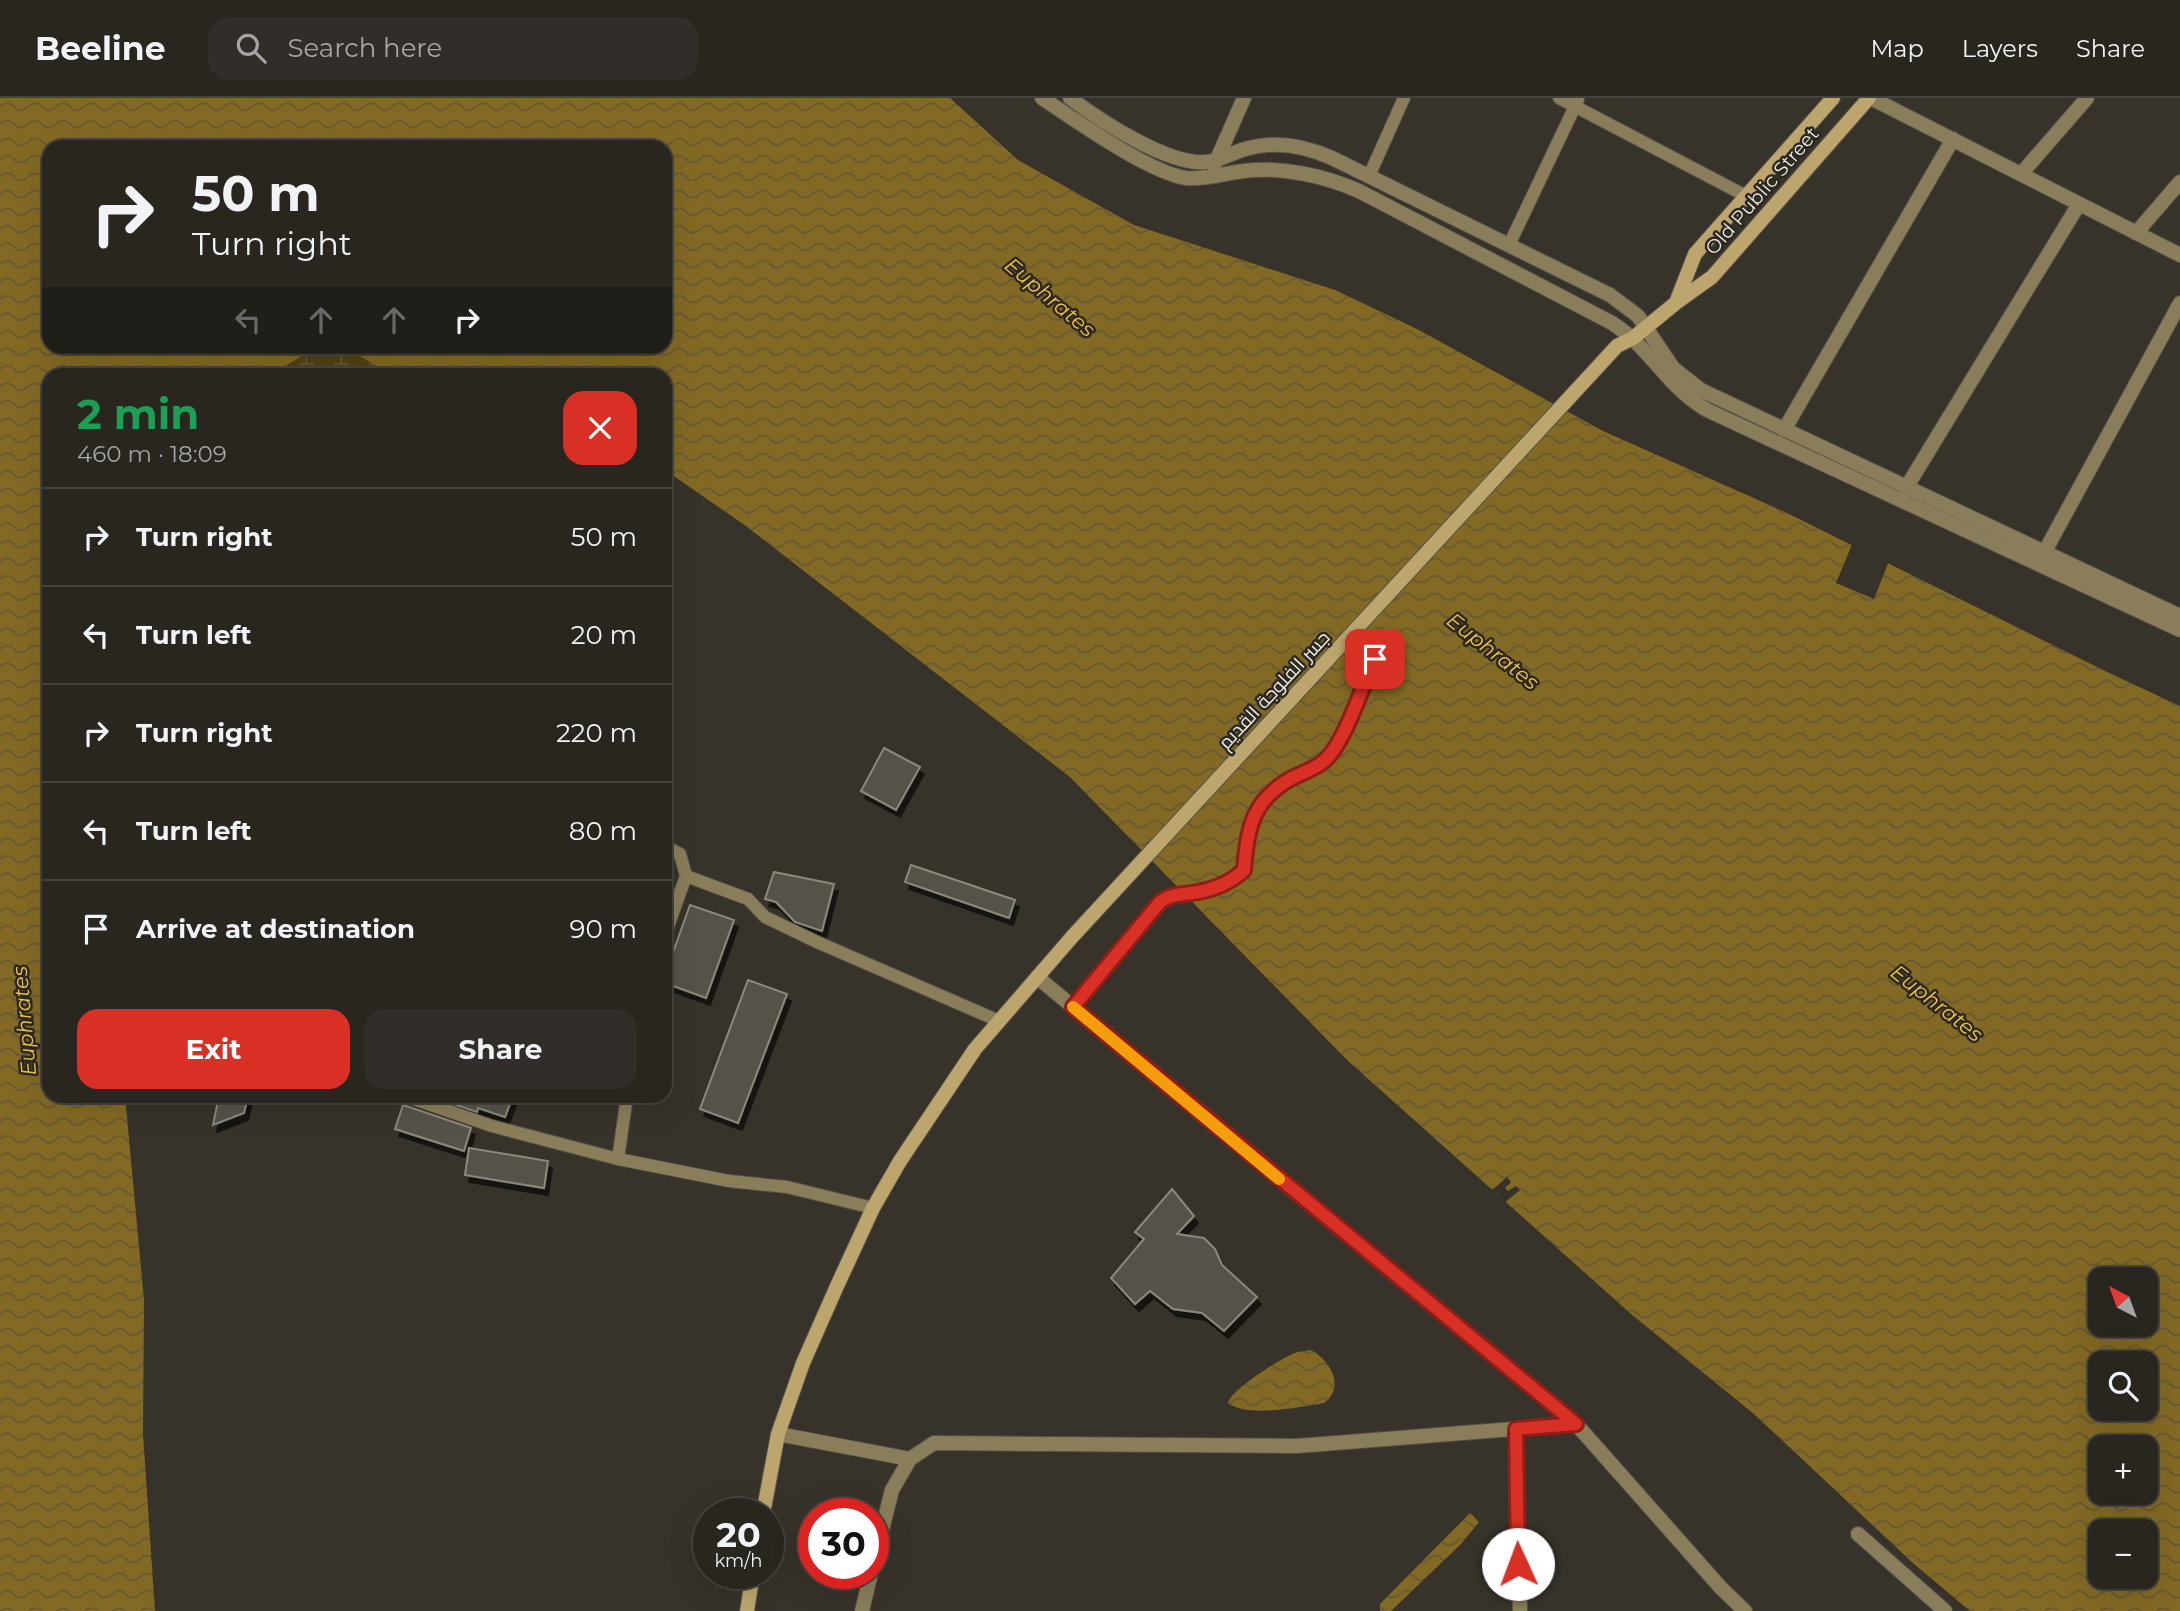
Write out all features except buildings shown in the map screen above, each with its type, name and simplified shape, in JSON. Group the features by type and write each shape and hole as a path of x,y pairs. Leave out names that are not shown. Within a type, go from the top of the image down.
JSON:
{"main road":[{"name":"Old Public Street","path":"1677,302 1695,254 1833,98"},
{"name":"Old Public Street","path":"1618,346 1633,338 1712,277 1870,98"},
{"name":"جسر الفلوجة القديم","path":"766,1498 778,1434 803,1363 873,1208 907,1150 975,1049 1072,937 1618,346"},
{"path":"747,1611 750,1589"}],"street":[{"path":"1042,98 1160,170 1186,178 1247,170 1273,170 1300,173 1345,185 1612,323 1648,353 1682,394 1707,411 2180,631"},
{"path":"1070,98 1101,120 1153,148 1184,160 1217,160 1255,146 1294,146 1320,153 1625,304 1647,327 1673,368 1691,384 2180,616"},
{"path":"1209,177 1244,98"},
{"path":"1870,98 2180,255"},
{"path":"2021,174 2087,98"},
{"path":"1784,430 1953,139"},
{"path":"2136,233 2180,182"},
{"path":"1906,488 2078,204"},
{"path":"2044,553 2180,303"},
{"path":"1037,977 1576,1424 1721,1588 1745,1611"},
{"path":"889,1502 892,1490 911,1459 934,1443 1297,1446 1576,1424"},
{"path":"1516,1429 1520,1611"},
{"path":"778,1434 911,1459"},
{"path":"1858,1534 1945,1611"},
{"path":"862,1611 867,1589"}],"lane":[{"path":"1369,176 1404,98"},
{"path":"1559,98 1578,102 1746,196"},
{"path":"1509,245 1578,102"},
{"path":"1073,1007 1160,902 1170,895 1198,892 1231,882 1244,870 1247,834 1260,803 1276,787 1325,761 1345,731 1381,645"},
{"path":"672,850 680,854 686,876 672,915"},
{"path":"686,876 748,899 765,918 999,1021"},
{"path":"425,1103 492,1126 618,1159 729,1181 787,1187 873,1208"},
{"path":"618,1159 626,1103"}],"green space":[{"path":"305,354 356,354 380,368 283,368"}],"water":[{"name":"Euphrates","path":"0,98 950,98 1018,160 1134,225 1335,290 1417,329 1603,431 1785,512 2180,706 2180,1611 1970,1611 1914,1564 1754,1414 1631,1314 1347,1060 1070,777 746,526 672,475 672,368 380,368 356,354 672,354 672,140 42,140 42,354 305,354 283,368 42,368 42,1103 126,1103 144,1300 143,1434 155,1611 0,1611"},
{"path":"1311,1350 1324,1360 1335,1382 1331,1397 1324,1403 1261,1411 1228,1403 1238,1390 1268,1368 1295,1353"},
{"path":"1470,1513 1479,1522 1461,1544 1391,1611 1380,1611 1380,1604"}],"pier":[{"path":"1853,542 1889,561 1874,599 1836,583"},
{"path":"1507,1177 1511,1182 1505,1188 1508,1191 1516,1186 1520,1190 1503,1204 1498,1200 1500,1198 1497,1193 1493,1195 1490,1192"}],"slow traffic":[{"path":"1073,1007 1279,1179"}],"route":[{"path":"1375,659 1345,731 1325,761 1276,787 1260,803 1247,834 1244,870 1231,882 1198,892 1170,895 1160,902 1073,1007 1576,1424 1516,1429 1518,1564"}]}
